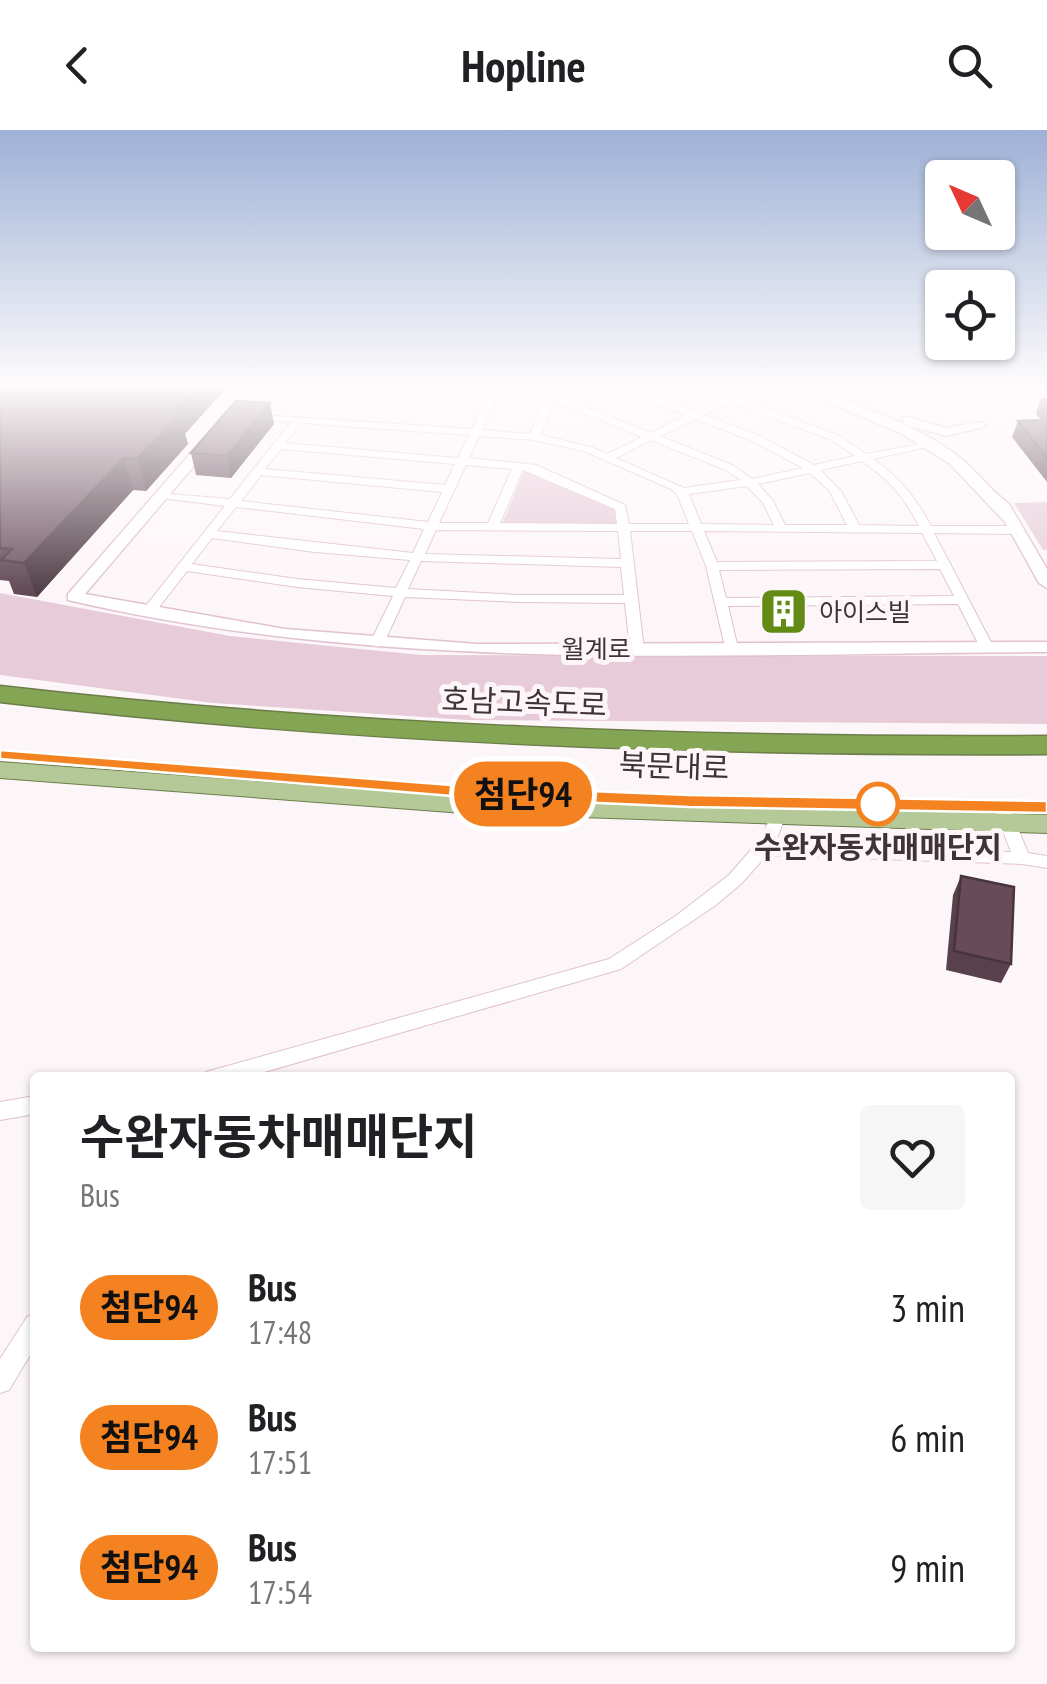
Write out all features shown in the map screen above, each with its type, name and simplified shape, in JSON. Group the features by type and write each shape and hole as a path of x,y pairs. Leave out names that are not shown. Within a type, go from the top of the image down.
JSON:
{"highway":[{"name":"호남고속도로","path":"0,694 134,711 406,731 1044,757"},
{"name":"호남고속도로","path":"0,712 115,726 412,748 748,760 1044,757"}],"main road":[{"name":"북문대로","path":"0,756 464,792 1004,816 1047,824"},
{"name":"북문대로","path":"0,770 464,805 777,817 1004,816 1047,807"}],"street":[{"name":"월계로","path":"194,459 74,597 284,634 376,644 636,650 1047,647"},
{"path":"148,612 269,459"},
{"path":"431,459 532,467 621,507 636,650"},
{"path":"608,459 682,492 752,482 853,459"},
{"path":"707,459 752,482 772,504 781,530"},
{"path":"794,459 812,468 842,499 854,530"},
{"path":"867,459 895,480 927,530 987,648"},
{"path":"954,459 1011,524"},
{"path":"975,459 1047,583"},
{"path":"376,644 461,461"},
{"path":"492,528 519,466"},
{"path":"258,472 448,489"},
{"path":"682,492 712,566 731,648"},
{"path":"162,495 430,526 927,530 1011,524"},
{"path":"212,534 312,550 414,560 627,563"},
{"path":"712,566 943,565"},
{"path":"186,567 290,584 397,595 631,599"},
{"path":"722,602 960,600"},
{"path":"1004,816 1022,858"},
{"path":"234,1072 615,964 742,872 764,849 776,830 777,817"},
{"path":"764,849 1047,862"},
{"path":"0,1111 30,1106"},
{"path":"0,1381 30,1332"}],"shaded area":[{"path":"525,469 615,510 616,523 502,524"},
{"path":"1047,502 1047,550 1043,550 1014,503"},
{"path":"0,593 230,636 421,655 1047,656 1047,724 468,720 213,703 0,675"}],"building":[{"path":"0,459 124,459 24,563 1,560 12,549 0,548"},
{"path":"774,597 798,597 800,607 776,607"},
{"path":"961,876 1014,887 1011,964 954,951"}],"bus line":[{"name":"첨단94","path":"0,755 100,766 464,792 689,801 1047,807"}],"place":[{"name":"아이스빌","path":"784,612"},
{"name":"수완자동차매매단지","path":"878,804"}]}
